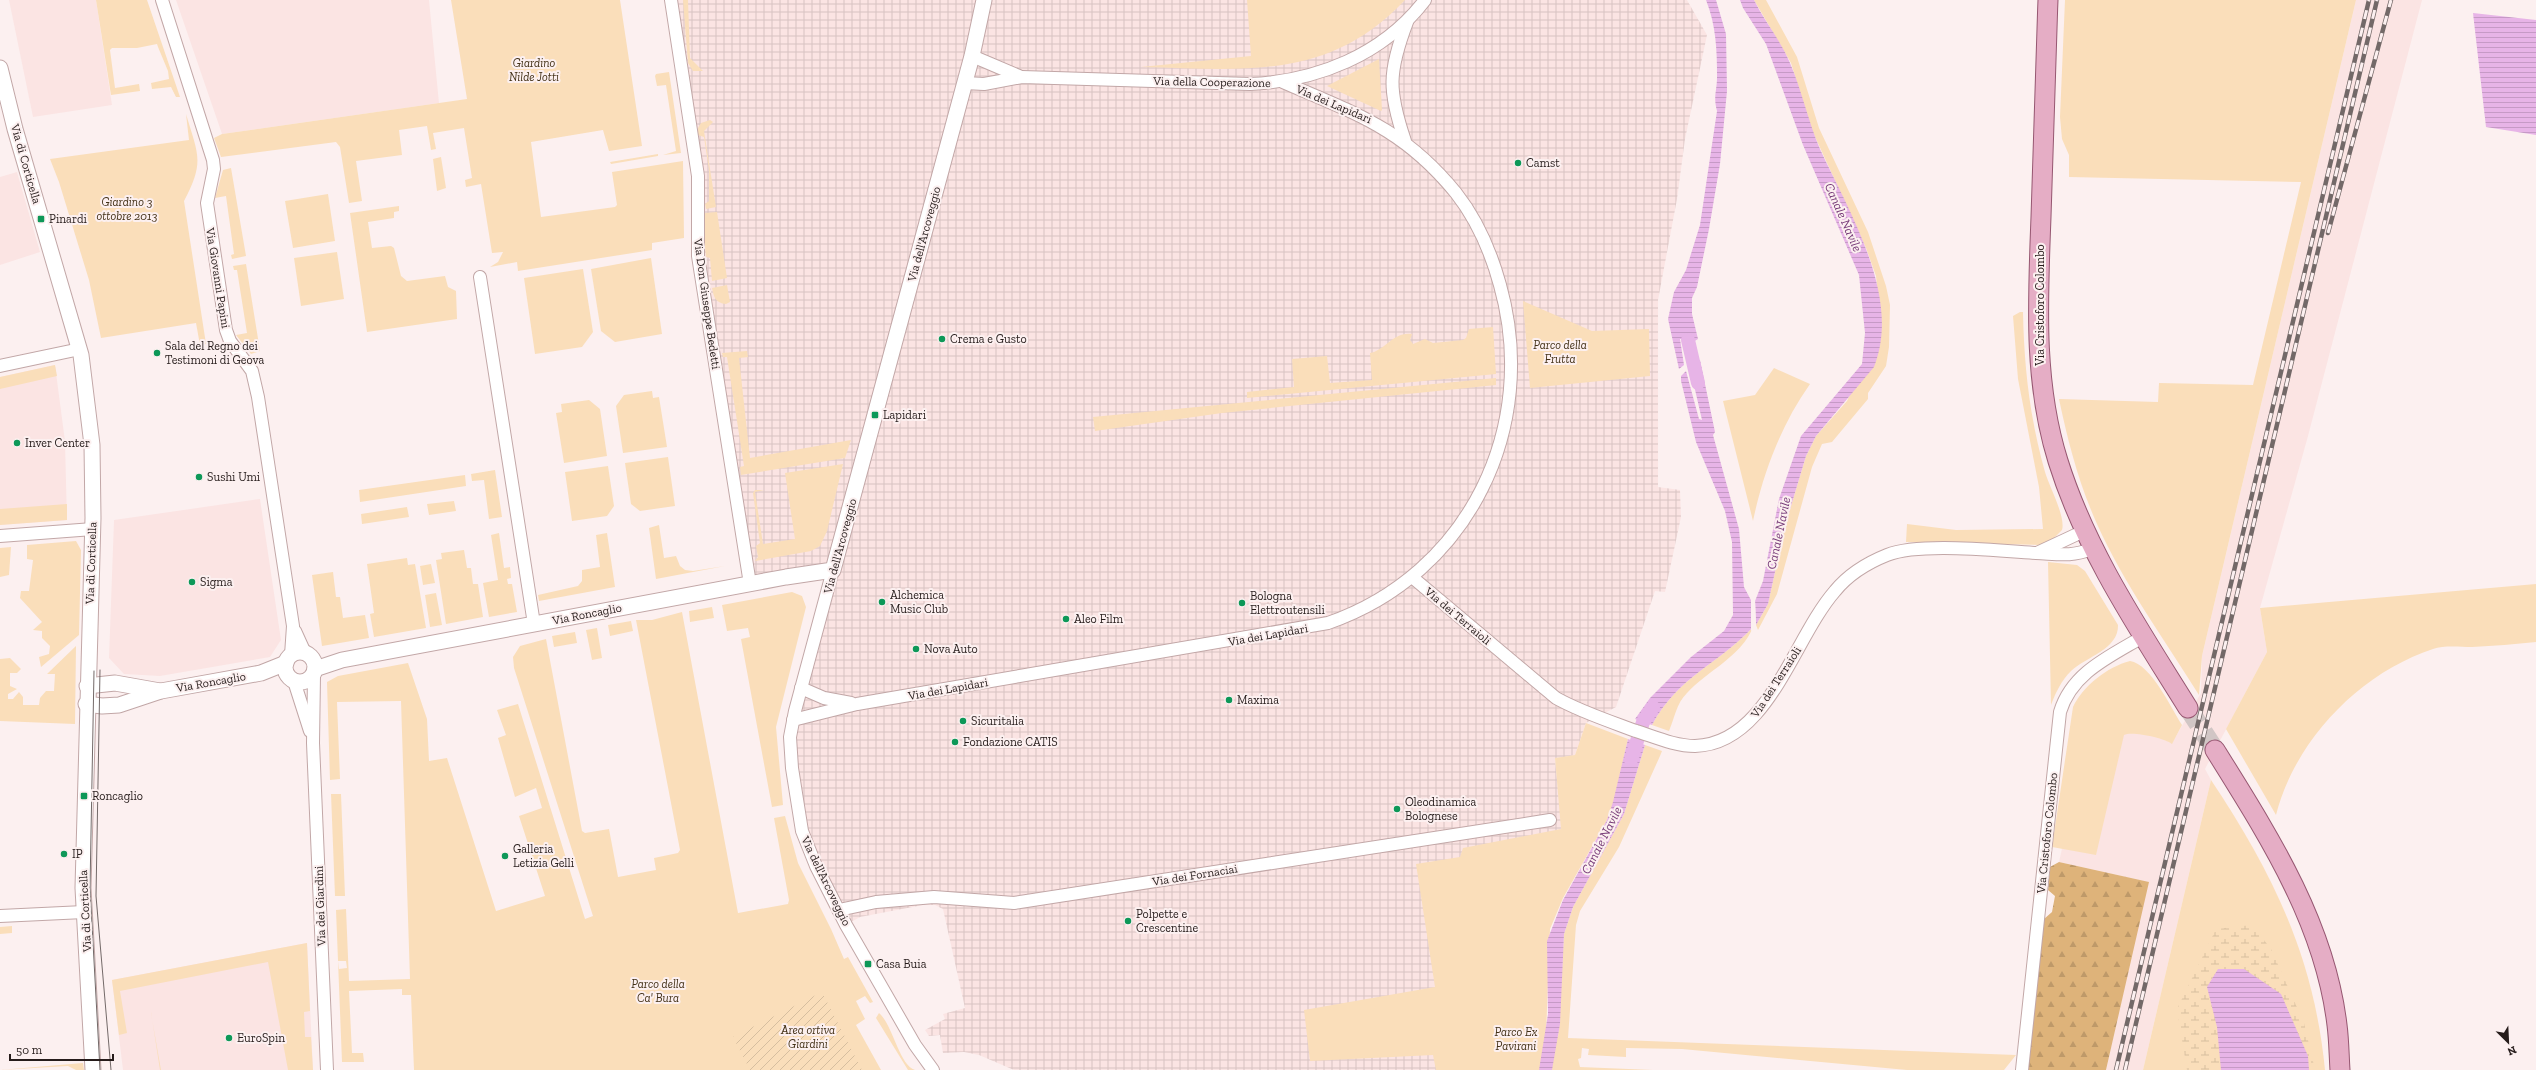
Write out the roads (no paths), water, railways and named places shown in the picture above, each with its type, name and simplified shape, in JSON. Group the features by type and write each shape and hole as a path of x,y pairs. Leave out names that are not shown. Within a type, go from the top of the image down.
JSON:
{"main road":[{"name":"Via Cristoforo Colombo","path":"2048,0 2038,299 2039,358 2044,399 2054,447 2070,497 2092,549 2188,708"},
{"path":"2215,750 2264,829 2310,921 2323,961 2337,1024 2340,1070"}],"street":[{"name":"Via Giovanni Papini","path":"162,0 213,160 214,169 207,203 226,330 230,341 249,366 256,386 293,626 301,666"},
{"name":"Via Don Giuseppe Bedetti","path":"671,0 698,176 698,256 750,584"},
{"name":"Via dell'Arcoveggio","path":"933,1070 915,1046 816,866 802,831 790,756 793,720 801,688 965,83 984,0"},
{"name":"Via della Cooperazione","path":"965,83 984,84 1022,77 1250,84 1283,82 1321,73 1350,60 1382,41 1407,21 1425,0"},
{"path":"1405,141 1393,99 1391,77 1394,56 1407,21"},
{"name":"Via della Cooperazione","path":"972,56 1022,77"},
{"name":"Via di Corticella","path":"0,68 19,142 80,349 92,445 93,529 86,704 84,912 93,1070"},
{"name":"Via dei Lapidari","path":"793,720 857,704 1311,627 1361,610 1390,594 1412,577 1454,534 1486,481 1501,440 1507,417 1512,362 1504,298 1485,240 1476,222 1457,194 1438,172 1405,141 1354,111 1283,82"},
{"path":"480,277 534,624"},
{"path":"0,366 80,349"},
{"path":"0,536 93,529"},
{"name":"Via dei Terraioli","path":"2038,553 2084,531"},
{"name":"Via dei Terraioli","path":"1412,577 1556,698 1616,724 1665,741 1684,745 1708,744 1731,736 1743,728 1761,709 1834,592 1853,573 1877,559 1900,551 1927,548 2038,553 2069,556 2092,549"},
{"name":"Via Roncaglio","path":"86,704 102,706 119,705 161,692 261,673 342,660 833,570"},
{"name":"Via Cristoforo Colombo","path":"2022,1070 2059,722 2063,703 2076,681 2144,636"},
{"name":"Via dei Giardini","path":"301,666 313,743 327,1070"},
{"name":"Via dei Giardini","path":"301,666 313,743"},
{"name":"Via Roncaglio","path":"87,686 115,683 161,692"},
{"name":"Via dei Lapidari","path":"801,688 824,698 857,704"},
{"name":"Via dei Fornaciai","path":"839,910 876,902 934,897 1019,902 1550,820"},
{"path":"0,916 84,912"}],"water":[{"path":"1706,0 1716,0 1726,34 1727,91 1720,164 1697,287 1692,298 1692,314 1698,339 1693,342 1697,354 1688,361 1683,339 1680,339 1684,365 1679,369 1668,319 1674,292 1686,270 1700,225 1717,111 1715,101 1717,57 1712,19"},
{"path":"1740,0 1754,0 1790,63 1820,149 1845,200 1868,255 1877,284 1881,312 1881,340 1874,367 1816,436 1806,456 1785,526 1768,604 1756,625 1755,601 1763,581 1779,499 1801,436 1862,364 1865,333 1859,275 1803,145 1766,44 1743,8"},
{"path":"2473,13 2536,20 2536,135 2486,127"},
{"path":"1700,360 1715,432 1713,435 1739,529 1744,587 1752,602 1753,627 1740,640 1674,694 1652,725 1635,719 1650,698 1691,657 1724,631 1733,615 1732,542 1725,511 1696,442 1681,381 1681,376 1686,371 1699,419 1702,420 1690,368"},
{"path":"1628,739 1645,745 1624,814 1573,907 1564,934 1560,1024 1552,1070 1539,1070 1548,1014 1547,941 1563,900 1607,820 1613,802"},
{"path":"2218,969 2244,969 2281,994 2308,1056 2309,1070 2221,1070 2217,1027 2207,987"}],"waterway":[{"name":"Canale Navile","path":"1688,340 1698,383"},
{"name":"Canale Navile","path":"1631,760 1643,722 1653,707"}],"tunnel":[{"path":"2188,708 2215,750"}],"tram line":[{"path":"100,670 96,896 111,1070"},
{"path":"94,671 90,888 100,1070"}],"railway":[{"path":"2116,1070 2369,0"},
{"path":"2125,1070 2377,0"},
{"path":"2328,233 2391,0"}],"place":[{"name":"Camst","path":"1518,163"},
{"name":"Pinardi","path":"41,219"},
{"name":"Crema e Gusto","path":"942,339"},
{"name":"Sala del Regno dei Testimoni di Geova","path":"157,353"},
{"name":"Lapidari","path":"875,415"},
{"name":"Inver Center","path":"17,443"},
{"name":"Sushi Umi","path":"199,477"},
{"name":"Sigma","path":"192,582"},
{"name":"Alchemica Music Club","path":"882,602"},
{"name":"Bologna Elettroutensili","path":"1242,603"},
{"name":"Aleo Film","path":"1066,619"},
{"name":"Nova Auto","path":"916,649"},
{"name":"Maxima","path":"1229,700"},
{"name":"Sicuritalia","path":"963,721"},
{"name":"Fondazione CATIS","path":"955,742"},
{"name":"Roncaglio","path":"84,796"},
{"name":"Oleodinamica Bolognese","path":"1397,809"},
{"name":"IP","path":"64,854"},
{"name":"Galleria Letizia Gelli","path":"505,856"},
{"name":"Polpette e Crescentine","path":"1128,921"},
{"name":"Casa Buia","path":"868,964"},
{"name":"EuroSpin","path":"229,1038"}],"park label":[{"name":"Giardino Nilde Jotti","path":"534,70"},
{"name":"Giardino 3 ottobre 2013","path":"127,209"},
{"name":"Parco della Frutta","path":"1560,352"},
{"name":"Parco della Ca' Bura","path":"658,991"},
{"name":"Area ortiva Giardini","path":"808,1037"},
{"name":"Parco Ex Pavirani","path":"1516,1039"}]}
